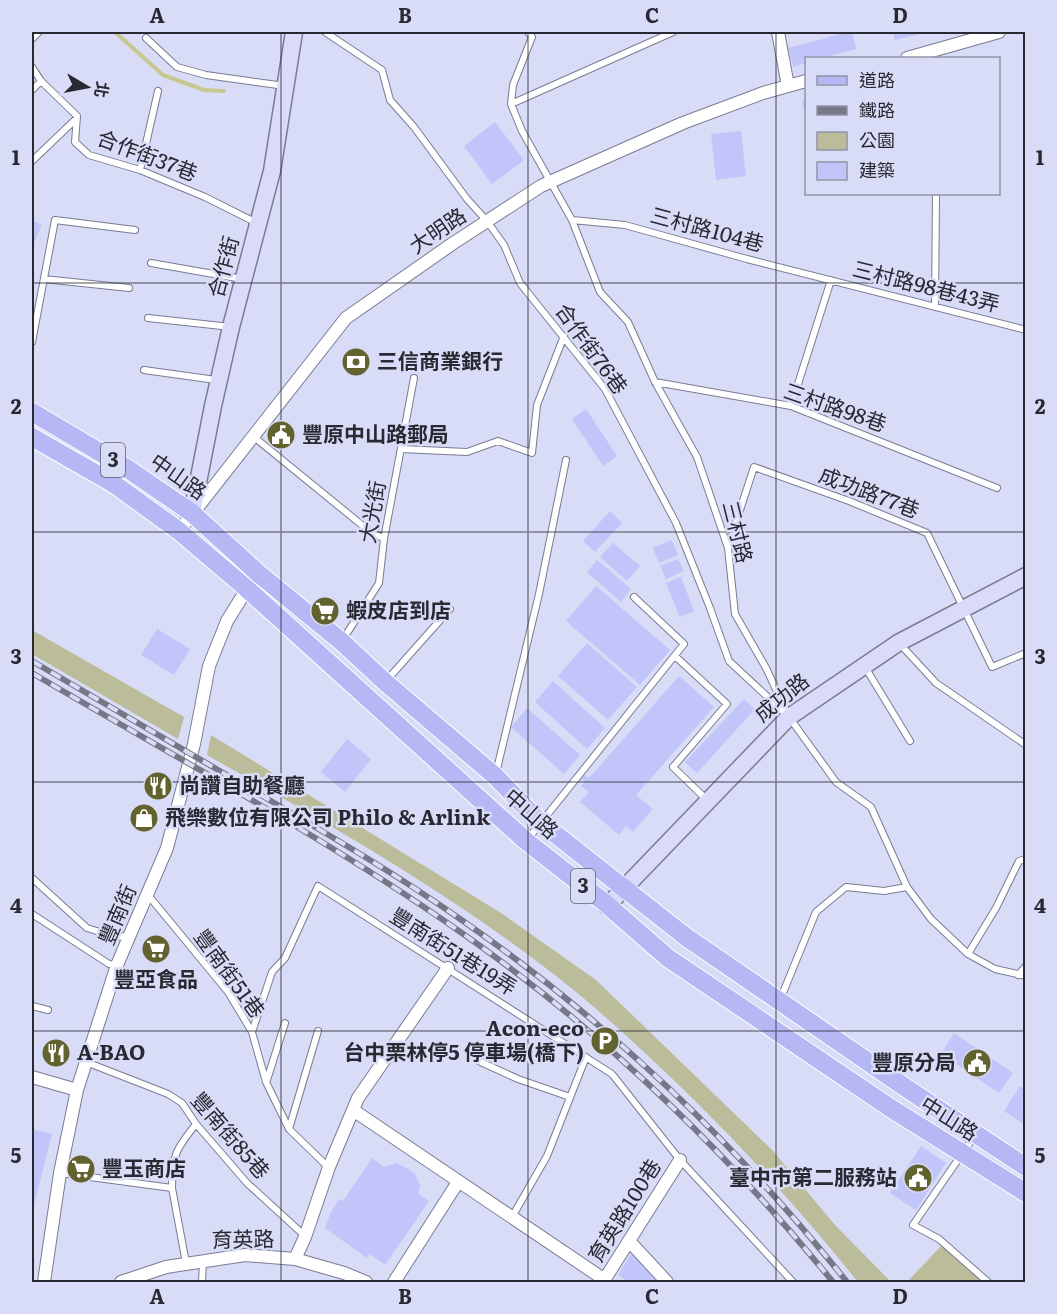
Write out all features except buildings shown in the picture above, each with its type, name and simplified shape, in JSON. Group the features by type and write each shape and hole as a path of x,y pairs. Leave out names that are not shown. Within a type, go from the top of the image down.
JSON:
{"main road":[{"name":"中山路","path":"32,412 128,469 192,513 259,574 342,642 495,776 540,822 686,937 1026,1167"},
{"name":"中山路","path":"32,437 114,484 179,531 246,588 526,841 668,958 892,1109 1026,1193"}],"street":[{"name":"合作街","path":"192,513 231,327 272,171 294,32"},
{"path":"778,32 788,86"},
{"path":"911,57 999,32"},
{"name":"大明路","path":"179,531 346,318 487,221 550,182 683,123 763,93 805,82"},
{"name":"豐南街","path":"44,1282 60,1173 85,1062 117,965 167,848 194,744 209,666 227,621 246,588 259,574"},
{"name":"成功路","path":"607,906 789,717 898,643 1026,576"},
{"path":"295,1259 329,1167 358,1098 448,968"},
{"path":"32,1077 77,1090"},
{"path":"353,1110 604,1281"},
{"name":"育英路100巷","path":"604,1281 680,1160"},
{"path":"394,1282 458,1182"},
{"path":"630,1242 667,1282"},
{"name":"育英路","path":"121,1282 165,1267 245,1255 295,1259 366,1282"}],"lane":[{"path":"32,39 39,32"},
{"name":"合作街76巷","path":"325,32 382,70 390,99 414,127 467,199 487,221 504,245 520,283 605,389 676,523 729,661 789,717"},
{"path":"528,32 532,37 513,85 511,104 673,32"},
{"path":"146,38 177,67 206,75 286,87"},
{"name":"合作街37巷","path":"32,67 41,81 77,116 75,142 89,155 140,170 205,197 259,224"},
{"path":"32,90 41,81"},
{"path":"140,170 158,91"},
{"name":"三村路","path":"511,104 522,131 572,220 600,292 628,322 655,382 697,458 728,548 735,614 766,668 789,717 836,782 872,807 907,887 931,919 968,954 995,969 1026,976"},
{"path":"32,161 76,119"},
{"path":"935,307 936,195"},
{"path":"32,342 55,220 135,230"},
{"name":"三村路104巷","path":"572,220 625,225 831,280"},
{"path":"151,263 243,279"},
{"path":"44,279 129,288"},
{"path":"791,406 831,280"},
{"name":"三村路98巷43弄","path":"831,280 1026,330"},
{"path":"148,318 231,327"},
{"path":"401,448 467,452 498,441 532,453 537,405 564,336"},
{"path":"144,370 220,380"},
{"name":"大光街","path":"342,642 379,583 384,539 414,378"},
{"name":"三村路98巷","path":"655,382 791,406 997,488"},
{"path":"254,437 368,531 384,539"},
{"path":"495,776 539,594 566,460"},
{"name":"成功路77巷","path":"728,548 754,467 849,501 927,533 992,667 1026,653"},
{"path":"526,841 684,644 634,597"},
{"path":"385,682 450,609"},
{"path":"898,643 936,683 1026,745"},
{"path":"675,656 727,704 673,767 708,801"},
{"path":"864,665 910,741"},
{"path":"968,954 996,908 1019,861 1026,858"},
{"path":"32,878 87,928 116,937 129,936"},
{"name":"豐南街51巷19弄","path":"252,1032 272,972 285,957 318,886 612,1074 680,1160 793,1282"},
{"path":"780,1001 816,912 846,887 884,891 907,887"},
{"name":"豐南街51巷","path":"147,894 228,992 252,1032 266,1082 289,1129 329,1167"},
{"path":"32,914 109,964 117,965"},
{"path":"1017,975 1026,966"},
{"path":"32,1006 48,1010"},
{"name":"豐南街51巷","path":"266,1082 285,1023"},
{"path":"289,1129 318,1031"},
{"path":"511,1218 547,1156 586,1057"},
{"path":"471,1058 518,1079 570,1096"},
{"name":"豐南街85巷","path":"85,1062 168,1094 182,1103 196,1124 247,1183 305,1236"},
{"path":"186,1263 172,1188 172,1166 177,1148 196,1124"},
{"path":"975,1134 913,1225 939,1239 987,1282"},
{"path":"60,1173 172,1188"},
{"path":"202,1282 203,1261"}],"green space":[{"path":"32,630 184,717 178,739 32,654"},
{"path":"211,735 501,913 596,980 773,1151 835,1225 891,1282 858,1282 808,1222 729,1135 674,1080 568,985 472,915 386,859 207,755"},
{"path":"943,1244 990,1282 907,1282"}],"waterway":[{"path":"115,32 163,75 204,90 224,91"}],"railway":[{"path":"32,661 382,867 463,921 516,960 619,1043 716,1134 805,1231 847,1282"},
{"path":"32,673 355,862 459,931 511,969 611,1050 658,1094 749,1185 833,1282"}],"place":[{"name":"三信商業銀行","path":"356,362"},
{"name":"豐原中山路郵局","path":"281,435"},
{"name":"蝦皮店到店","path":"325,611"},
{"name":"尚讚自助餐廳","path":"158,786"},
{"name":"飛樂數位有限公司 Philo & Arlink","path":"144,818"},
{"name":"豐亞食品","path":"156,949"},
{"name":"Acon-eco 台中栗林停5 停車場(橋下)","path":"605,1041"},
{"name":"A-BAO","path":"56,1053"},
{"name":"豐原分局","path":"977,1063"},
{"name":"豐玉商店","path":"81,1169"},
{"name":"臺中市第二服務站","path":"918,1178"}]}
